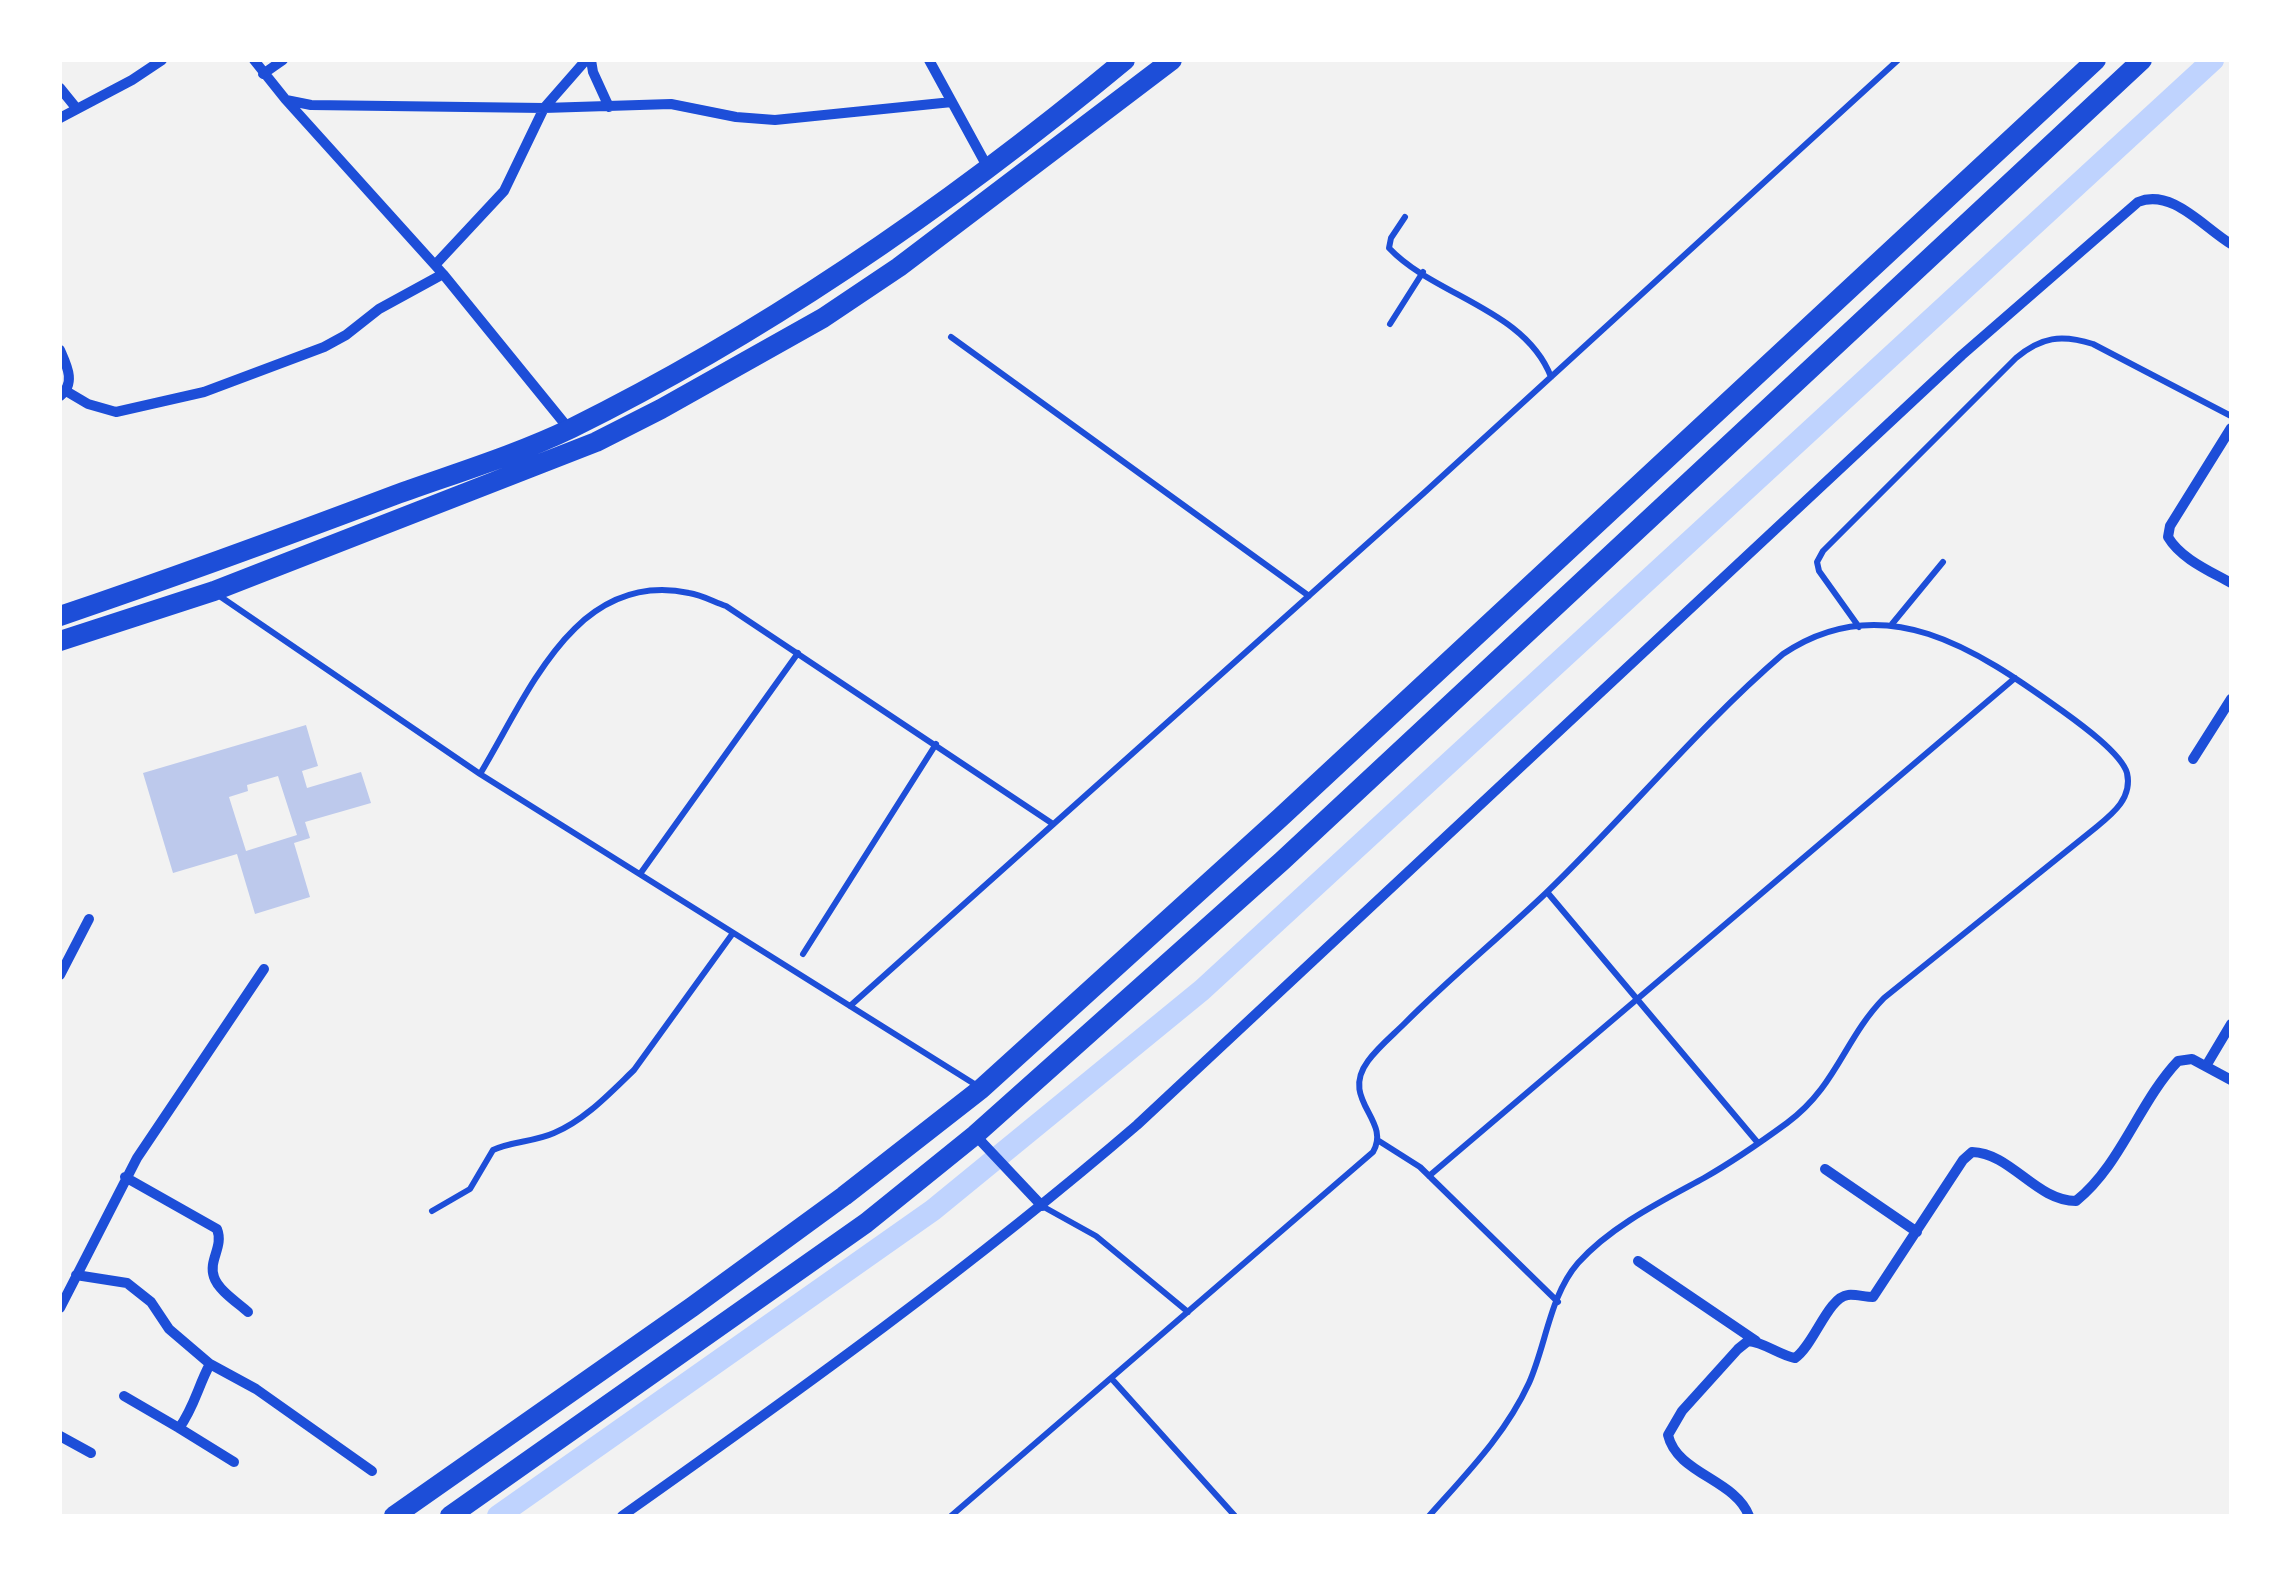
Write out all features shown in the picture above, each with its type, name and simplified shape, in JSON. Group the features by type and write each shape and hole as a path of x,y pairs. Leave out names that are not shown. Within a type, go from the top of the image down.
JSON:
{"highway":[{"path":"60,616 187,573 568,429 762,325 988,169 1058,117 1124,60"},
{"path":"60,642 214,592 578,449 661,409 823,318 899,267 1172,60"},
{"path":"394,1516 692,1307 981,1089 1281,817 2096,60"},
{"path":"450,1516 982,1142 2142,60"}],"street":[{"path":"60,118 162,60"},
{"path":"254,60 439,270 568,429"},
{"path":"263,74 283,60"},
{"path":"60,350 70,372 63,394 116,412 221,386 324,347 439,270 504,191 544,108 589,60 608,107"},
{"path":"930,60 988,169"},
{"path":"1124,60 1139,87"},
{"path":"60,88 76,109"},
{"path":"286,100 311,106 544,108 671,104 774,120 952,102"},
{"path":"622,1516 911,1308 1042,1206 1136,1125 1962,355 2138,202 2168,200 2231,244"},
{"path":"2231,428 2170,526 2168,537 2190,559 2231,584"},
{"path":"2193,759 2231,698"},
{"path":"60,975 89,919"},
{"path":"60,1308 125,1178 264,969"},
{"path":"2206,1066 2231,1024"},
{"path":"1638,1261 1768,1349 1795,1358 1805,1351 1838,1298 1873,1297 1962,1160 1972,1152 1991,1156 2053,1196 2076,1202 2100,1176 2166,1073 2178,1061 2192,1059 2231,1080"},
{"path":"982,1142 1042,1206"},
{"path":"1825,1169 1917,1232"},
{"path":"125,1178 217,1229 220,1246 213,1266 214,1277 248,1312"},
{"path":"76,1275 128,1283 151,1302 170,1329 210,1364 256,1389 372,1471"},
{"path":"1749,1516 1734,1496 1678,1455 1668,1435 1682,1412 1723,1364 1748,1341 1757,1342"},
{"path":"179,1428 192,1410 200,1381 210,1364"},
{"path":"124,1396 234,1462"},
{"path":"60,1436 91,1453"}],"lane":[{"path":"850,1006 1309,596 1898,60"},
{"path":"1405,216 1391,238 1390,248 1514,330 1544,358 1551,376"},
{"path":"1390,324 1423,272"},
{"path":"952,337 1309,596"},
{"path":"1859,627 1819,571 1817,562 1823,551 2028,348 2056,337 2093,344 2231,416"},
{"path":"1891,625 1943,562"},
{"path":"187,573 480,774 981,1089"},
{"path":"480,774 552,654 584,617 613,601 644,592 689,593 726,606 1053,824"},
{"path":"951,1516 1357,1166 1379,1141 1378,1130 1358,1088 1368,1060 1547,892 1783,654 1802,641 1859,627 1911,627 1958,644 2077,722 2121,762 2127,774 2125,799 2094,829 1884,998 1860,1025 1845,1057 1819,1094 1786,1123 1604,1240 1577,1264 1508,1425 1428,1516"},
{"path":"640,874 798,652"},
{"path":"1429,1176 2015,678"},
{"path":"802,954 936,744"},
{"path":"1547,892 1758,1142"},
{"path":"432,1211 470,1189 493,1150 554,1133 616,1088 634,1070 733,933"},
{"path":"1379,1141 1429,1176 1558,1302"},
{"path":"1042,1206 1096,1236 1188,1312"},
{"path":"1111,1378 1236,1516"},
{"path":"963,1506 972,1516"}],"building":[{"path":"306,725 318,766 302,771 307,788 361,772 371,803 305,822 310,838 294,843 310,897 255,914 237,854 173,873 143,773","holes":["278,776 297,835 246,851 229,797 248,791 247,785"]}],"waterway":[{"path":"498,1516 933,1210 1202,990 2213,60"}]}
